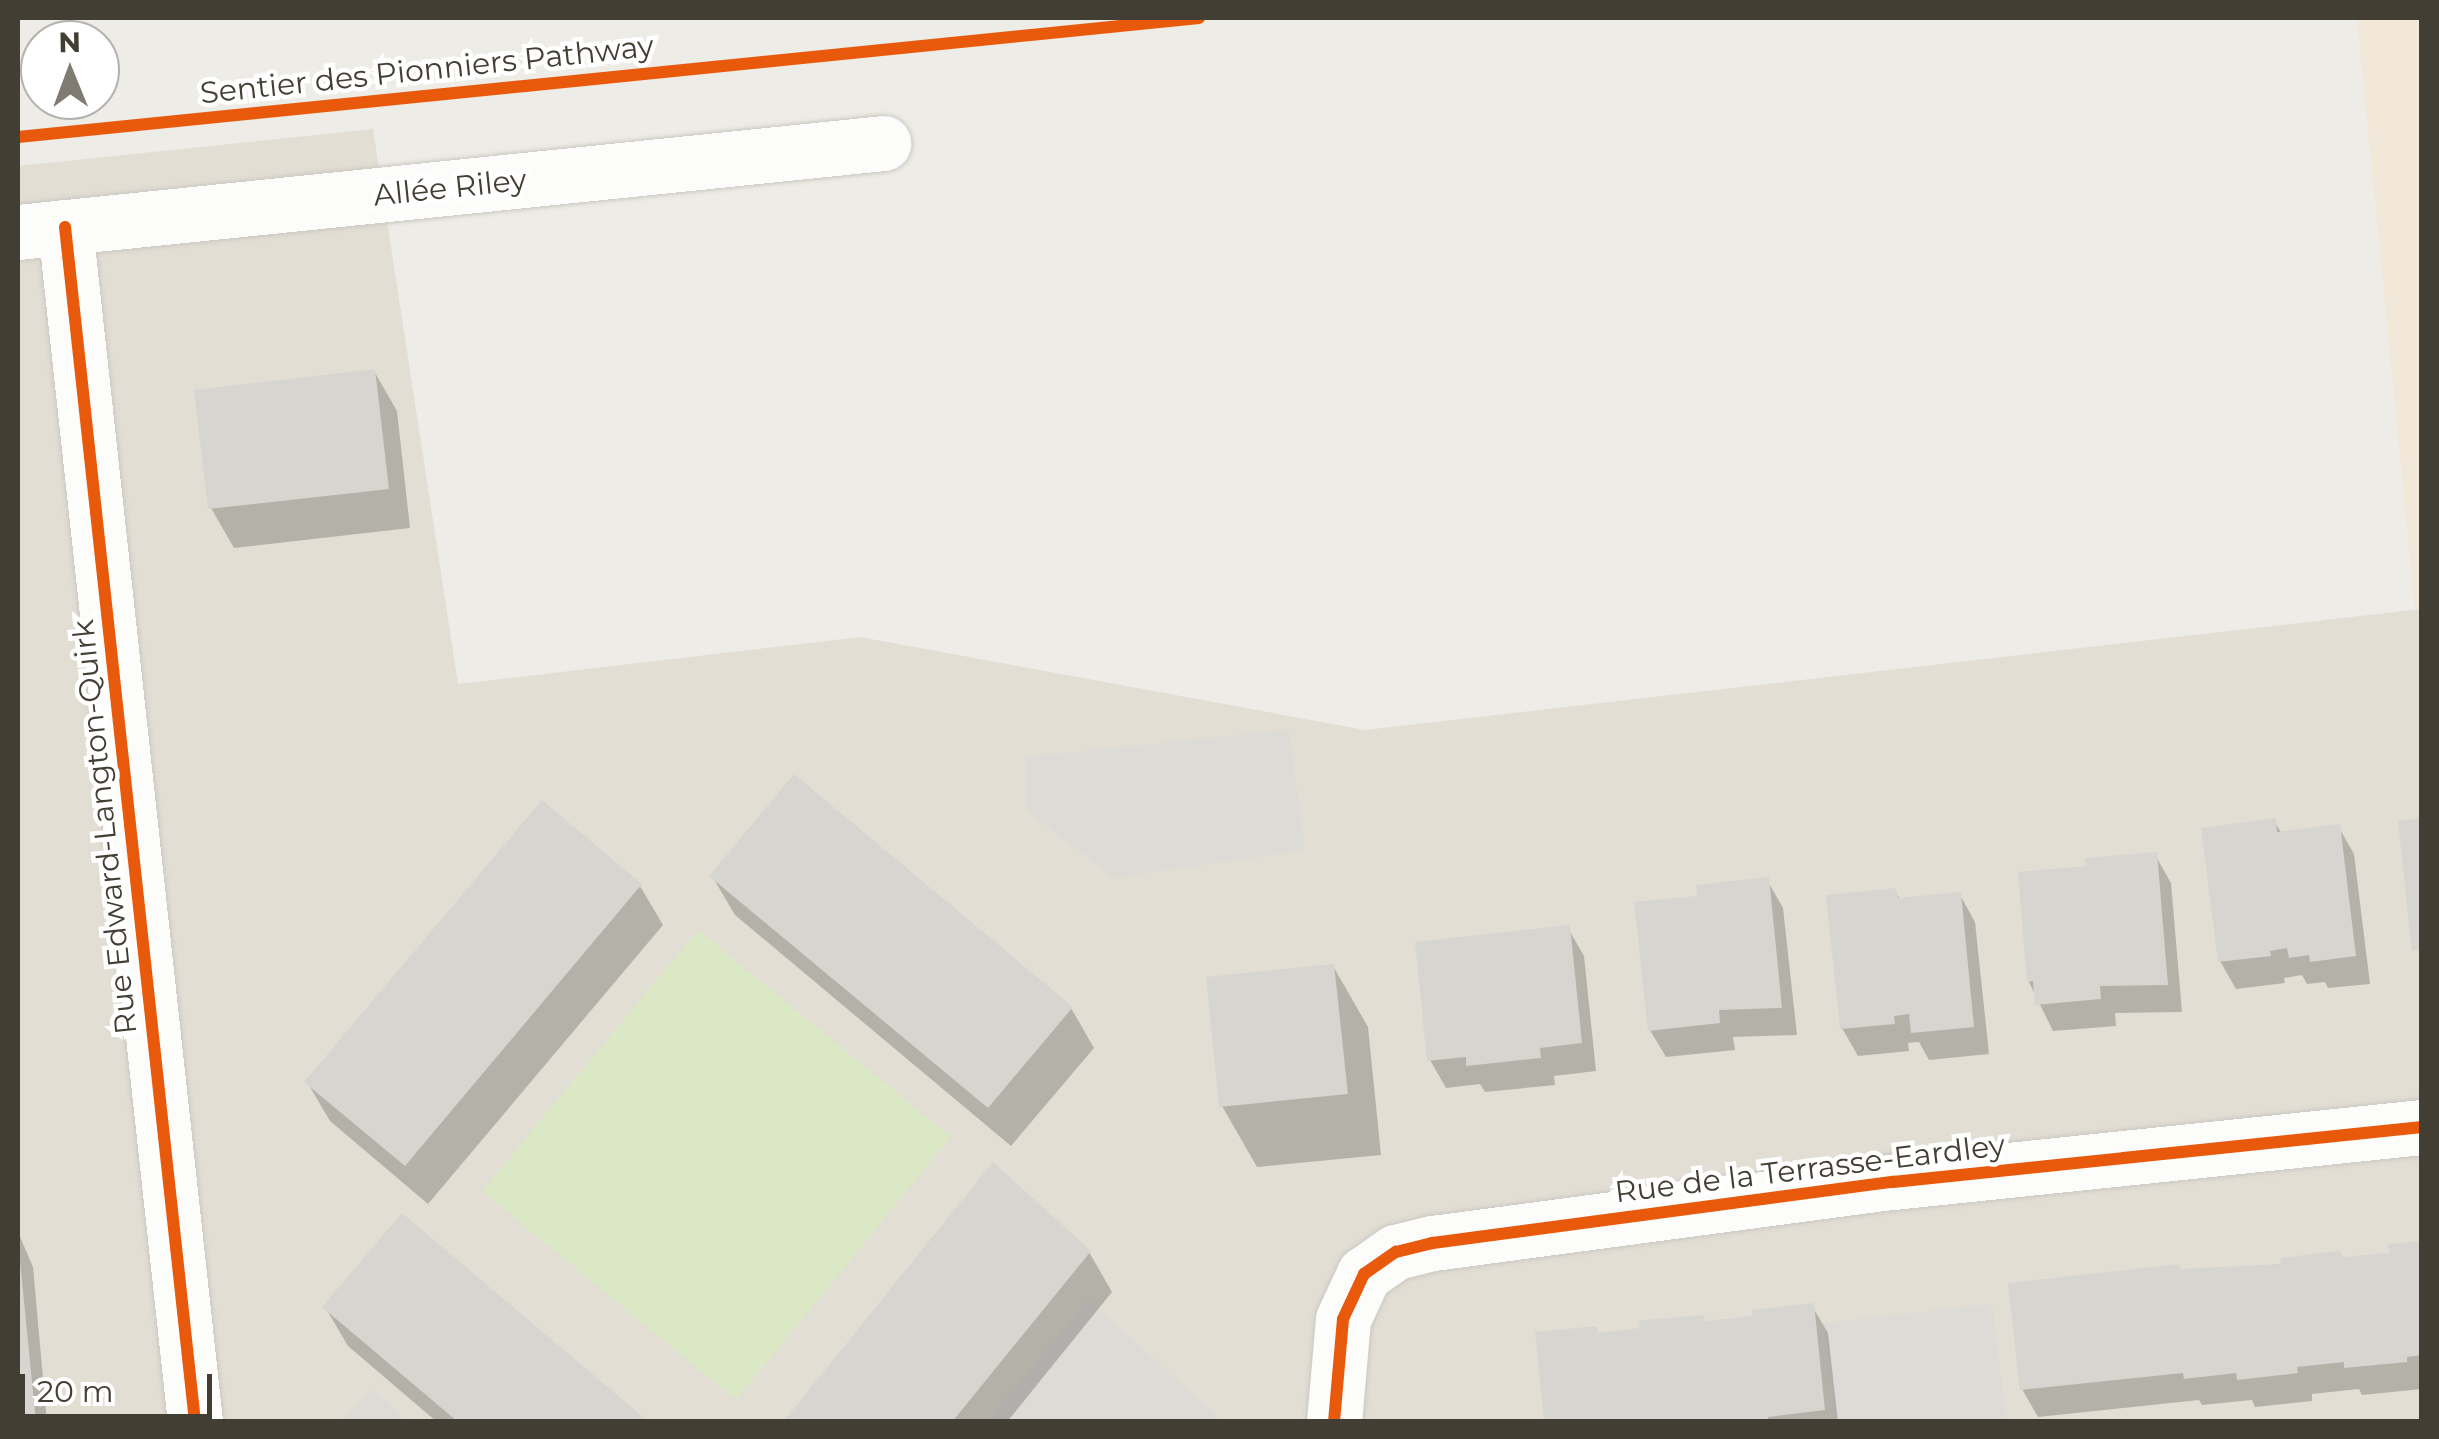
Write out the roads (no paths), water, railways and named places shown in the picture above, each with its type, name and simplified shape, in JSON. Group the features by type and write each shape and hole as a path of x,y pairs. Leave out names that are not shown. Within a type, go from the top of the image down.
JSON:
{"street":[{"name":"Allée Riley","path":"41,230 883,143"},
{"name":"Rue Edward-Langton-Quirk","path":"41,230 195,1422"},
{"name":"Rue de la Terrasse-Eardley","path":"1334,1422 1343,1319 1364,1274 1396,1252 1433,1243 1892,1182 2422,1126"}]}
